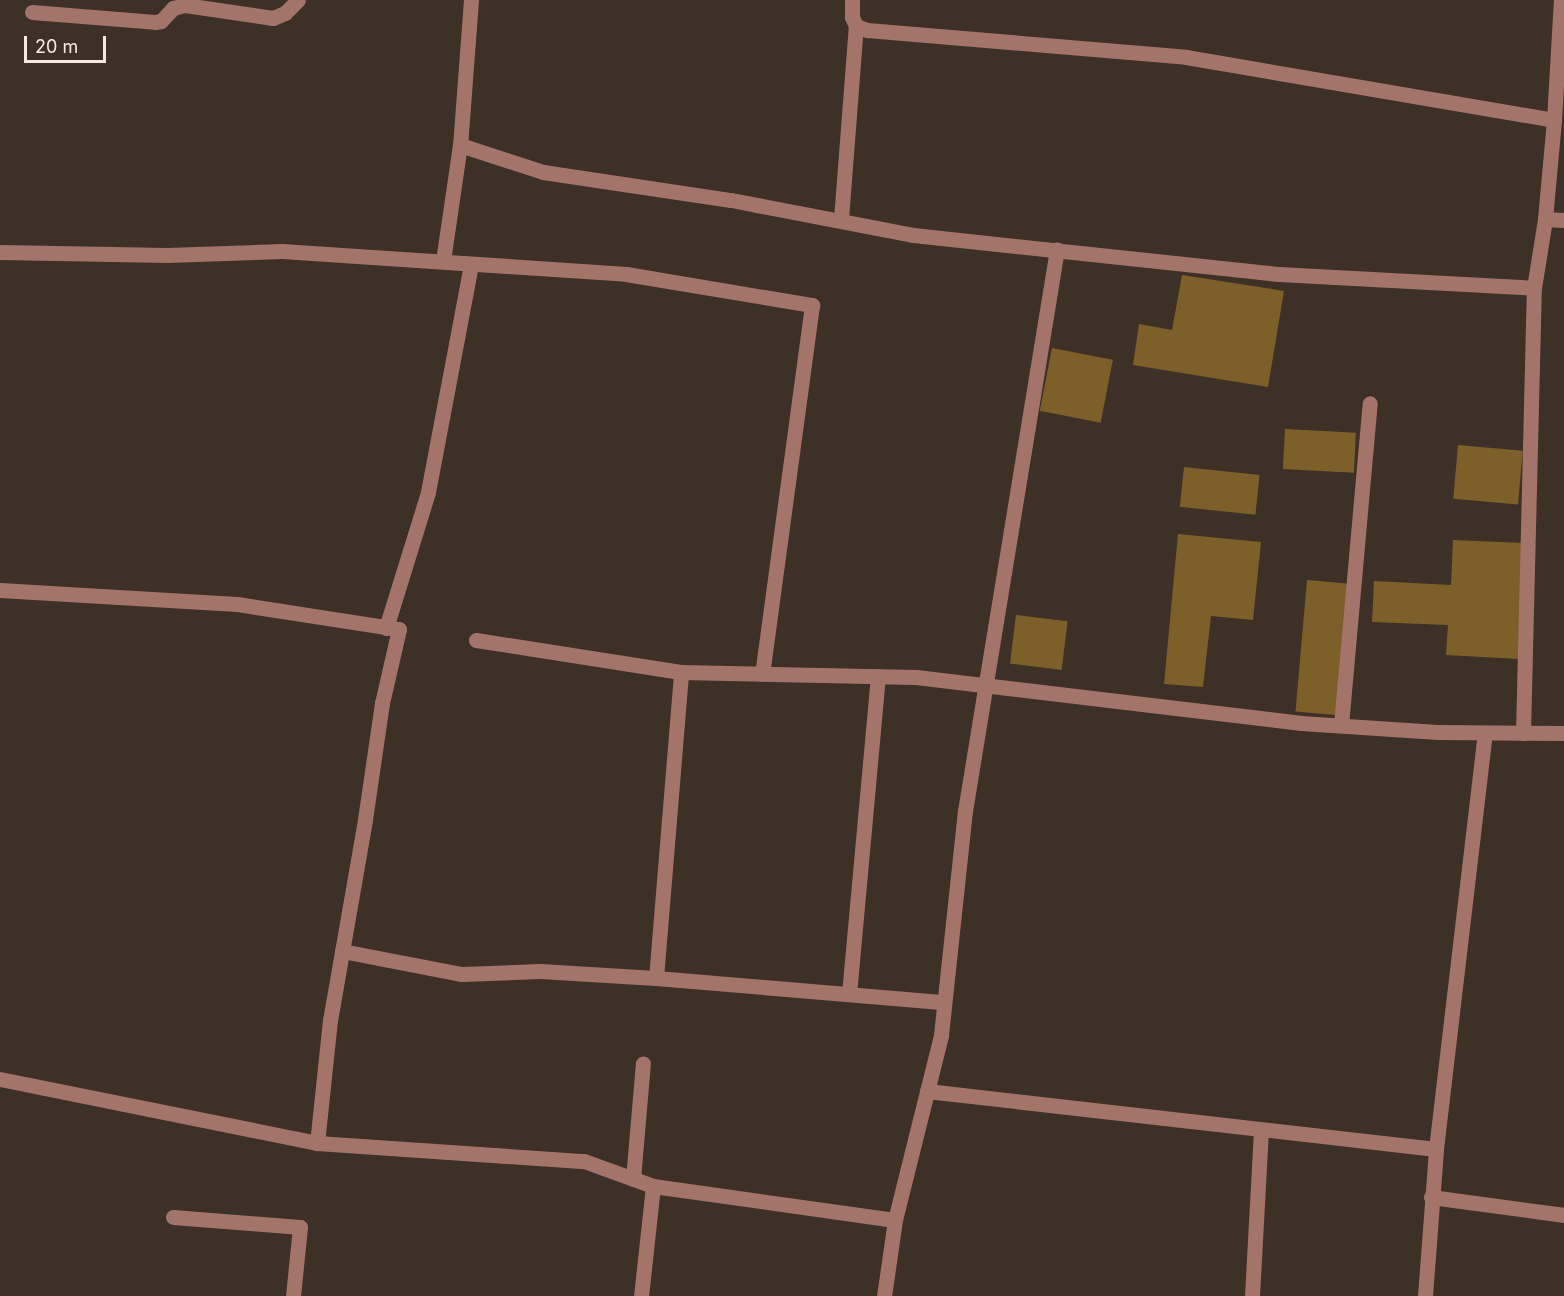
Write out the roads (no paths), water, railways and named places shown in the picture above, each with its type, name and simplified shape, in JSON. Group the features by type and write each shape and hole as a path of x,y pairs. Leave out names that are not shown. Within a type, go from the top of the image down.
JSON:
{"street":[{"path":"32,12 155,22 161,21 173,8 185,5 273,18 285,13 298,0"},
{"path":"443,261 460,146 471,0"},
{"path":"841,219 856,26 852,16 852,0"},
{"path":"1523,733 1534,288 1545,219 1562,20 1561,0"},
{"path":"856,26 867,30 1186,57 1554,120"},
{"path":"460,146 543,172 841,219 913,235 1279,274 1534,288"},
{"path":"1545,219 1564,220"},
{"path":"884,1296 896,1220 941,1035 965,811 1058,249"},
{"path":"0,252 168,255 282,251 443,261 626,274 812,305 762,674"},
{"path":"386,628 428,492 471,264"},
{"path":"1341,725 1370,403"},
{"path":"0,590 237,604 399,629 382,703 330,1020 317,1143"},
{"path":"476,640 681,672 916,677 1341,725 1485,732 1564,733"},
{"path":"656,978 681,672"},
{"path":"849,994 878,676"},
{"path":"1425,1296 1436,1149 1485,732"},
{"path":"342,951 462,974 540,971 656,978 944,1002"},
{"path":"633,1179 643,1063"},
{"path":"0,1079 317,1143 584,1161 653,1186 896,1220"},
{"path":"927,1090 1261,1131 1436,1149"},
{"path":"1252,1296 1261,1131"},
{"path":"641,1296 653,1186"},
{"path":"1431,1197 1564,1215"},
{"path":"173,1217 300,1227 293,1296"}]}
